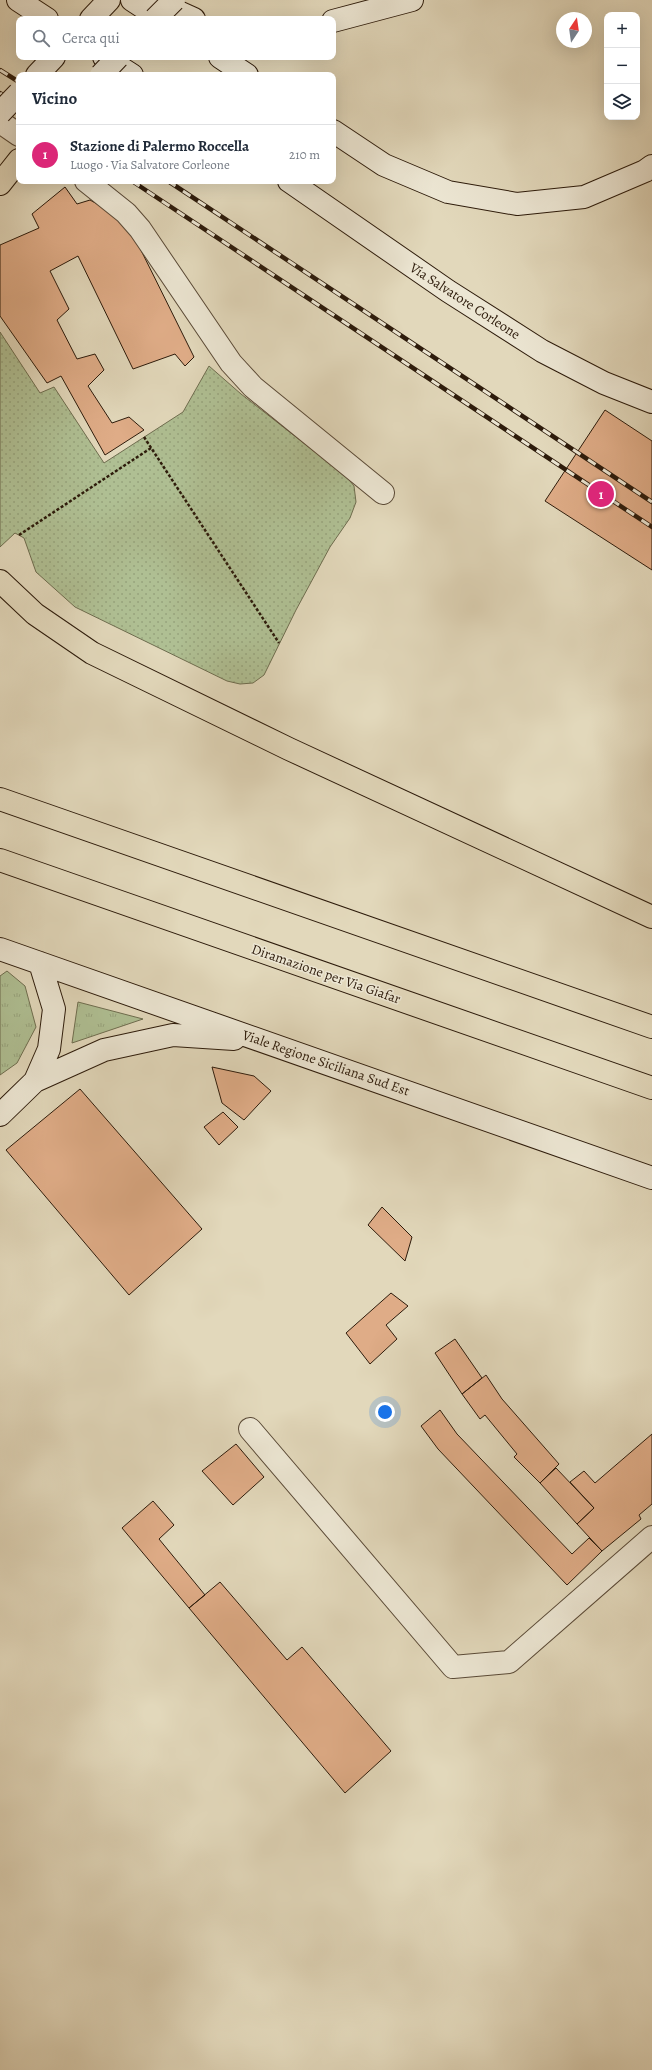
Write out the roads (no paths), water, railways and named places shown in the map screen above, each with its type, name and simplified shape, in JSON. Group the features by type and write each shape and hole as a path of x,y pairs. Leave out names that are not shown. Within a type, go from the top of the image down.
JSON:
{"highway":[{"path":"0,184 16,164"},
{"path":"0,581 35,614 92,652 289,750 652,917"},
{"path":"0,799 652,1027"},
{"name":"Diramazione per Via Giafar","path":"0,860 652,1088"}],"street":[{"path":"18,0 42,16"},
{"path":"94,16 110,0"},
{"path":"132,0 156,16"},
{"path":"152,0 187,16"},
{"path":"158,16 174,0"},
{"path":"183,0 208,16"},
{"path":"336,20 412,0"},
{"path":"40,72 51,60"},
{"path":"109,60 127,72"},
{"path":"104,72 115,60"},
{"path":"224,60 242,72"},
{"path":"0,113 16,96"},
{"path":"0,122 16,133"},
{"path":"336,133 384,165 448,192 517,204 584,197 645,171 652,166"},
{"path":"0,178 16,163"},
{"path":"90,184 126,213 140,229 215,341 231,363 253,387 383,493"},
{"name":"Via Salvatore Corleone","path":"293,184 448,291 542,351 604,383 652,402"},
{"name":"Viale Regione Siciliana Sud Est","path":"0,949 652,1178"},
{"path":"35,1081 49,1049 54,1009 40,963"},
{"path":"0,1115 35,1081 104,1050 173,1035 266,1042"},
{"path":"250,1429 453,1667 509,1662 652,1536"}],"railway":[{"path":"0,70 16,80"},
{"path":"0,93 16,104"},
{"path":"137,184 652,527"},
{"path":"173,184 652,502"}],"place":[{"name":"Stazione di Palermo Roccella","path":"601,494"}]}
